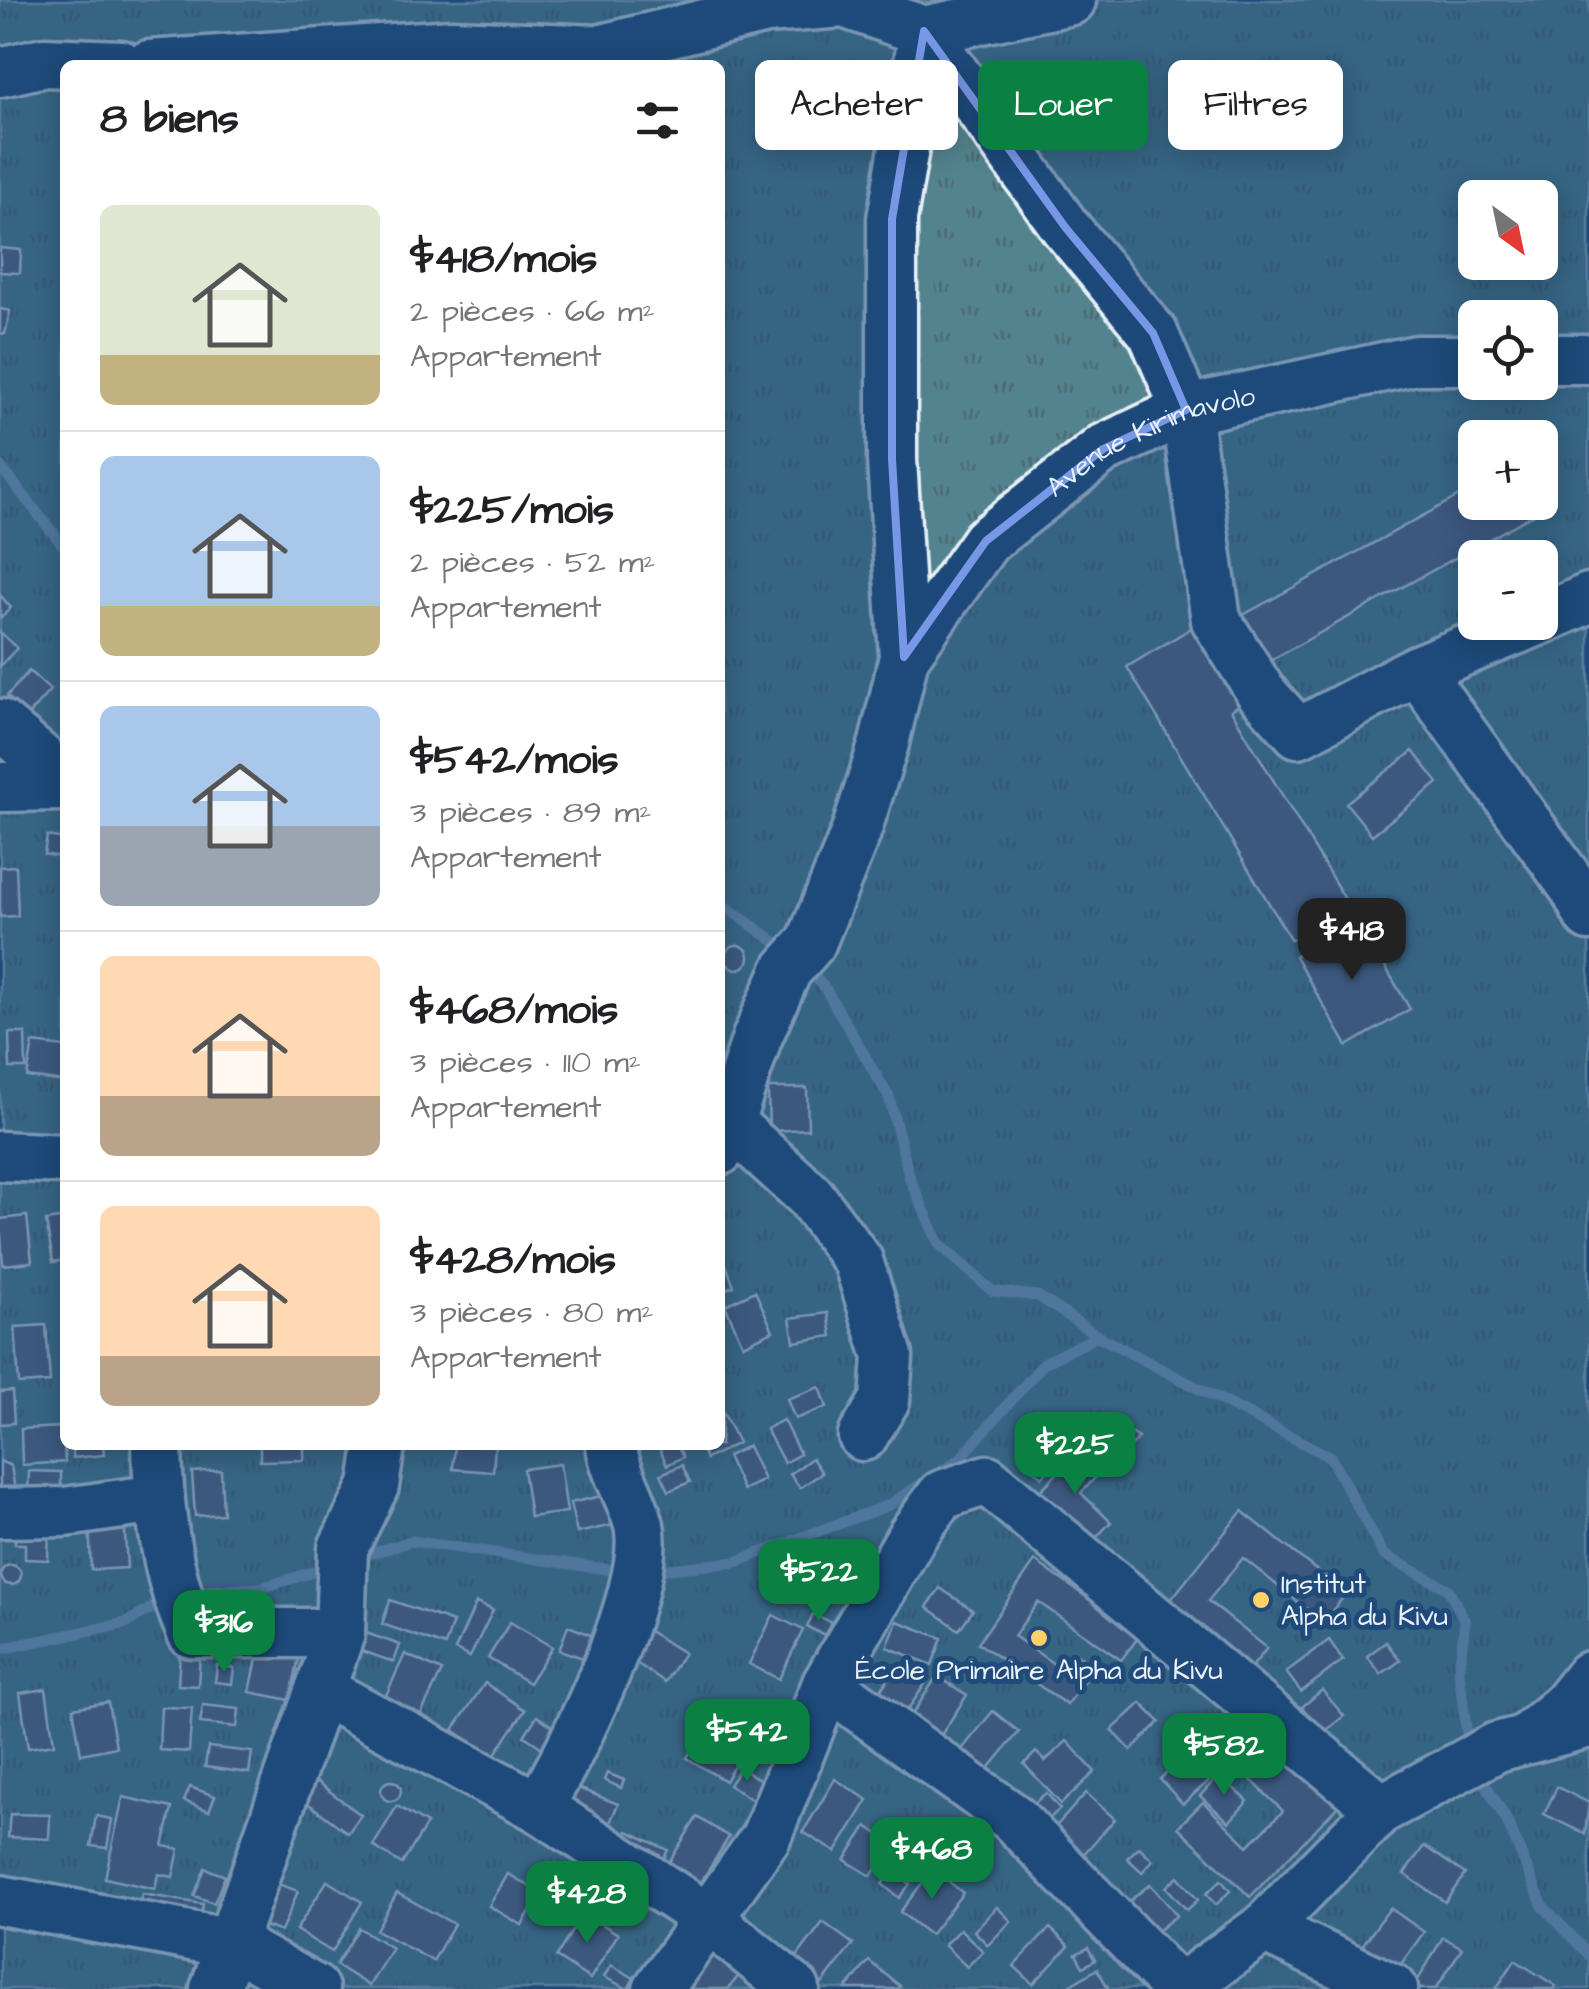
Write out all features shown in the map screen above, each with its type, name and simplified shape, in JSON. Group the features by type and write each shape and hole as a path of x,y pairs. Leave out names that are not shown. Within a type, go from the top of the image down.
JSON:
{"street":[{"path":"221,60 452,44 598,50 766,10 844,3 924,32 1071,0"},
{"path":"924,32 1065,227 1153,333 1186,410 1216,620 1261,692 1298,733 1417,670 1492,640"},
{"path":"864,1436 885,1400 888,1356 858,1260 810,1196 726,1137 738,1032 799,956 862,814 904,657 892,459 892,218 924,32"},
{"path":"0,72 44,62 60,63"},
{"path":"1558,359 1589,359"},
{"name":"Avenue Kirimavolo","path":"904,657 986,541 1103,449 1186,410 1416,360 1458,360"},
{"path":"1558,612 1589,598"},
{"path":"1417,670 1575,889 1589,916"},
{"path":"0,724 47,764 60,784"},
{"path":"0,786 60,785"},
{"path":"0,1156 60,1159"},
{"path":"157,1450 158,1499 178,1592 192,1632 342,1591"},
{"path":"215,1989 234,1944 320,1690 342,1591 374,1486 379,1450"},
{"path":"538,1807 566,1763 624,1626 640,1528 614,1466 612,1450"},
{"path":"658,1989 766,1836 827,1684 884,1582 942,1496 987,1480 1381,1809"},
{"path":"0,1513 65,1512 158,1499"},
{"path":"827,1684 1013,1818 1179,1989 1264,1928 1381,1809 1511,1743 1566,1705 1589,1676"},
{"path":"320,1690 538,1807 709,1919 795,1989"},
{"path":"1511,1743 1589,1723"},
{"path":"0,1900 234,1944 314,1989"},
{"path":"1264,1928 1392,1989"}],"highlighted area":[{"path":"924,31 1065,227 1153,333 1186,410 1103,449 986,541 904,657 892,459 892,219"}],"green space":[{"path":"0,0 1589,0 1589,1989 0,1989"}],"building":[{"path":"0,248 21,250 20,273 0,272"},
{"path":"0,309 10,311 5,334 0,333"},
{"path":"1458,496 1458,520 1524,520 1488,540 1458,540 1458,556 1253,670 1227,624"},
{"path":"0,595 11,608 0,618"},
{"path":"1208,618 1255,696 1231,710 1349,906 1291,940 1127,667"},
{"path":"0,632 17,648 0,666"},
{"path":"29,671 50,690 28,715 7,696"},
{"path":"1413,751 1438,783 1372,835 1346,803"},
{"path":"47,836 60,838 60,857 44,854"},
{"path":"16,866 18,916 0,917 0,867"},
{"path":"1358,920 1410,1009 1347,1046 1295,956"},
{"path":"737,945 749,957 737,969 725,957"},
{"path":"9,1033 25,1033 26,1068 10,1068"},
{"path":"33,1043 60,1046 60,1081 27,1077"},
{"path":"768,1088 807,1088 808,1129 769,1131"},
{"path":"27,1216 32,1262 3,1265 0,1219"},
{"path":"60,1219 60,1261 53,1262 46,1221"},
{"path":"725,1265 734,1286 725,1289"},
{"path":"755,1291 773,1331 743,1345 725,1305"},
{"path":"828,1313 832,1336 794,1342 790,1318"},
{"path":"46,1325 50,1382 19,1384 15,1327"},
{"path":"820,1387 827,1407 795,1419 787,1399"},
{"path":"12,1391 14,1423 0,1424 0,1392"},
{"path":"725,1416 738,1443 725,1450"},
{"path":"783,1420 800,1454 784,1463 766,1429"},
{"path":"1052,1423 1074,1443 1042,1477 1020,1457"},
{"path":"1119,1424 1138,1438 1127,1452 1108,1438"},
{"path":"60,1427 60,1450 64,1450 65,1462 22,1465 21,1429"},
{"path":"1085,1445 1107,1465 1081,1493 1111,1522 1086,1548 1033,1498"},
{"path":"748,1446 764,1480 743,1490 727,1456"},
{"path":"72,1450 104,1450 104,1455 73,1458"},
{"path":"260,1450 304,1450 304,1460 260,1461"},
{"path":"455,1450 495,1450 493,1472 453,1469"},
{"path":"660,1450 680,1450 683,1457 667,1465"},
{"path":"702,1450 724,1450 706,1459"},
{"path":"812,1458 822,1473 800,1488 790,1474"},
{"path":"0,1461 11,1466 16,1496 0,1497"},
{"path":"560,1464 567,1512 530,1517 523,1469"},
{"path":"682,1465 690,1482 669,1491 661,1474"},
{"path":"221,1470 223,1514 195,1516 192,1472"},
{"path":"29,1471 61,1472 61,1492 28,1492"},
{"path":"615,1493 622,1523 577,1533 570,1503"},
{"path":"1242,1511 1346,1594 1323,1622 1243,1558 1208,1601 1267,1648 1247,1673 1165,1607"},
{"path":"124,1517 127,1568 91,1570 89,1519"},
{"path":"15,1524 49,1525 48,1560 25,1559 25,1544 15,1544"},
{"path":"1035,1561 1140,1635 1121,1660 1038,1602 1014,1636 1061,1669 1073,1652 1095,1667 1067,1705 978,1643"},
{"path":"11,1565 21,1575 11,1585 1,1575"},
{"path":"940,1588 973,1610 959,1630 927,1607"},
{"path":"390,1600 453,1622 445,1646 382,1624"},
{"path":"476,1603 493,1610 470,1657 455,1650"},
{"path":"813,1614 831,1622 825,1635 807,1627"},
{"path":"773,1615 803,1630 779,1679 749,1664"},
{"path":"897,1621 942,1638 932,1665 887,1647"},
{"path":"510,1622 552,1647 529,1683 488,1658"},
{"path":"568,1626 591,1635 583,1658 559,1650"},
{"path":"645,1629 684,1653 665,1682 627,1657"},
{"path":"366,1633 400,1645 394,1662 361,1651"},
{"path":"1329,1640 1343,1660 1301,1692 1286,1672"},
{"path":"1386,1642 1400,1661 1381,1674 1367,1656"},
{"path":"260,1644 300,1652 290,1700 250,1692"},
{"path":"180,1653 200,1654 198,1686 178,1685"},
{"path":"405,1654 442,1671 418,1720 382,1704"},
{"path":"217,1665 234,1668 232,1684 215,1682"},
{"path":"897,1665 925,1684 903,1717 875,1699"},
{"path":"937,1676 967,1695 936,1743 906,1724"},
{"path":"485,1683 525,1710 493,1757 453,1730"},
{"path":"46,1689 54,1744 28,1748 20,1693"},
{"path":"1322,1690 1344,1716 1323,1733 1302,1707"},
{"path":"108,1702 116,1747 81,1754 73,1708"},
{"path":"1141,1703 1160,1722 1131,1750 1112,1730"},
{"path":"203,1705 239,1709 237,1727 200,1723"},
{"path":"1234,1706 1338,1806 1250,1897 1178,1827 1203,1802 1248,1846 1283,1811 1205,1735"},
{"path":"161,1707 192,1708 189,1752 159,1750"},
{"path":"993,1711 1019,1732 985,1773 959,1753"},
{"path":"713,1713 752,1736 725,1781 687,1758"},
{"path":"537,1716 560,1731 547,1751 524,1736"},
{"path":"1067,1741 1095,1772 1061,1804 1024,1764 1036,1752 1045,1761"},
{"path":"208,1747 252,1752 249,1773 205,1767"},
{"path":"1189,1754 1211,1779 1183,1804 1160,1779"},
{"path":"740,1768 764,1782 753,1800 729,1785"},
{"path":"607,1773 624,1780 621,1788 604,1780"},
{"path":"1219,1775 1248,1801 1229,1822 1200,1796"},
{"path":"835,1779 868,1800 836,1852 803,1832"},
{"path":"316,1781 361,1815 348,1833 302,1799"},
{"path":"387,1781 395,1781 401,1791 395,1801 387,1801 381,1795 381,1787"},
{"path":"573,1786 618,1804 606,1832 561,1815"},
{"path":"190,1787 215,1796 209,1811 184,1801"},
{"path":"1557,1787 1589,1803 1585,1834 1544,1814"},
{"path":"1046,1793 1060,1809 1039,1828 1024,1812"},
{"path":"1086,1793 1115,1819 1080,1858 1051,1832"},
{"path":"123,1797 172,1808 163,1846 179,1849 173,1877 158,1874 155,1889 105,1878"},
{"path":"397,1806 427,1824 402,1864 373,1846"},
{"path":"10,1814 50,1815 49,1839 8,1837"},
{"path":"96,1816 112,1819 107,1848 91,1846"},
{"path":"697,1817 729,1837 698,1887 666,1867"},
{"path":"867,1826 893,1844 871,1876 845,1860"},
{"path":"628,1831 668,1850 660,1865 620,1846"},
{"path":"1424,1846 1465,1874 1445,1902 1404,1874"},
{"path":"1139,1847 1153,1860 1142,1872 1127,1858"},
{"path":"205,1868 225,1876 214,1903 194,1896"},
{"path":"933,1869 963,1893 930,1935 900,1912"},
{"path":"894,1871 910,1884 899,1898 882,1884"},
{"path":"508,1874 541,1893 522,1925 489,1906"},
{"path":"1178,1876 1198,1900 1187,1910 1166,1887"},
{"path":"1221,1880 1230,1891 1216,1905 1206,1894"},
{"path":"327,1881 362,1902 332,1952 296,1930"},
{"path":"278,1884 298,1891 281,1932 262,1925"},
{"path":"1150,1884 1177,1915 1152,1935 1126,1904"},
{"path":"397,1893 454,1924 433,1961 376,1930"},
{"path":"142,1894 203,1904 200,1921 138,1911"},
{"path":"997,1907 1011,1921 988,1945 974,1931"},
{"path":"1390,1908 1424,1932 1396,1971 1362,1946"},
{"path":"583,1913 618,1934 590,1979 556,1957"},
{"path":"823,1922 853,1944 818,1989 787,1970"},
{"path":"359,1928 392,1948 369,1986 336,1965"},
{"path":"1050,1928 1069,1946 1033,1984 1014,1966"},
{"path":"960,1929 983,1951 967,1967 944,1945"},
{"path":"1443,1937 1462,1948 1436,1989 1413,1989"},
{"path":"716,1944 745,1968 728,1989 684,1989"},
{"path":"1088,1948 1095,1960 1083,1967 1076,1954"},
{"path":"1515,1960 1556,1986 1554,1989 1496,1989"},
{"path":"869,1961 900,1986 898,1989 846,1989"},
{"path":"611,1965 634,1978 628,1989 604,1977"},
{"path":"1097,1969 1109,1989 1071,1989 1069,1986"}],"waterway":[{"path":"0,466 60,542"},
{"path":"725,906 790,952"},
{"path":"803,965 825,988 889,1097 910,1179 939,1244 992,1291 1038,1296 1098,1336 1330,1457 1384,1555 1448,1589 1465,1621 1459,1671 1469,1752"},
{"path":"649,1571 736,1562 889,1505 959,1460 1044,1363 1098,1336"},
{"path":"354,1559 411,1541 626,1572"},
{"path":"189,1592 261,1588 332,1566"},
{"path":"0,1649 126,1623 167,1599"},
{"path":"1476,1768 1507,1821 1543,1906 1589,1955"}],"place":[{"name":"Institut Alpha du Kivu","path":"1261,1600"},
{"name":"École Primaire Alpha du Kivu","path":"1039,1638"}]}
